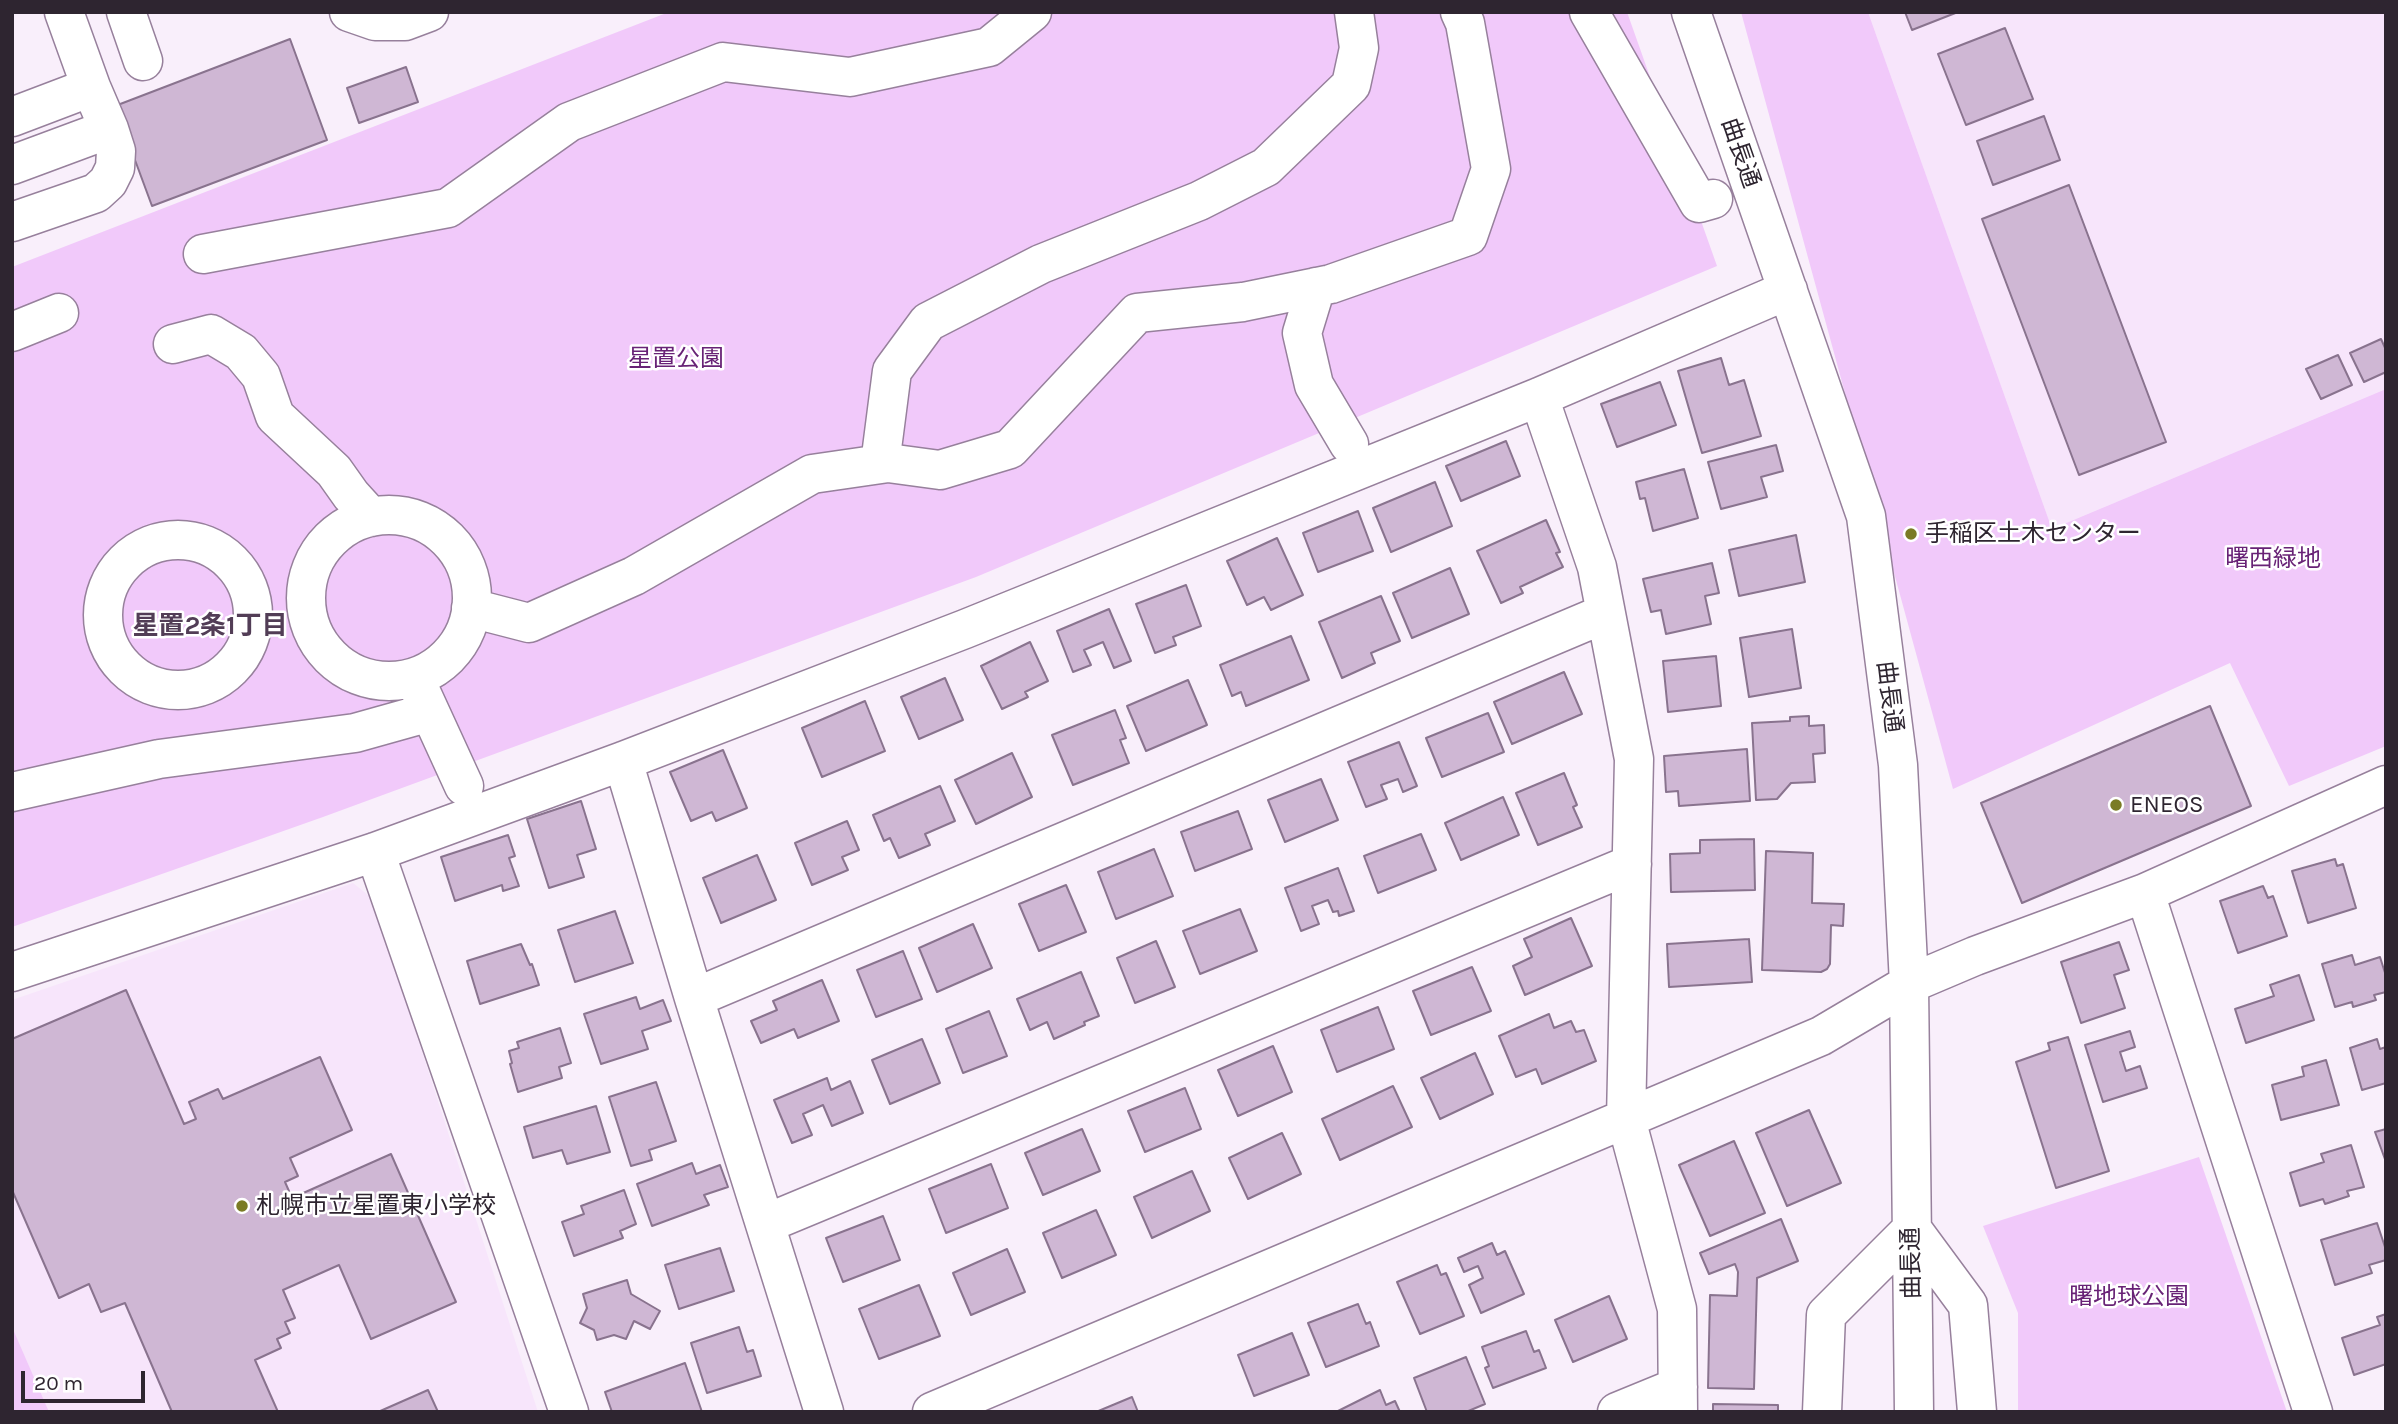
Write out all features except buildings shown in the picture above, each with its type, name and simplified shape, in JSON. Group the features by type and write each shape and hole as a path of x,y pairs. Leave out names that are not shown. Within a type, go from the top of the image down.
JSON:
{"street":[{"path":"12,222 96,193 108,182 115,168 116,151 109,129 64,12"},
{"path":"126,12 143,61"},
{"path":"349,12 375,21 405,21 429,12"},
{"path":"203,254 447,208 569,121 723,62 850,77 989,47 1032,12"},
{"path":"880,464 892,371 928,322 1041,264 1199,201 1266,167 1351,85 1359,48 1354,12"},
{"path":"471,608 529,623 634,576 812,474 888,463 940,470 1010,449 1137,313 1243,302 1316,288 1468,236 1490,169 1465,23 1460,12"},
{"path":"1589,12 1699,203 1713,199"},
{"name":"曲長通","path":"1691,12 1866,516 1898,765 1909,984 1914,1412"},
{"path":"12,117 91,88"},
{"path":"12,165 109,129"},
{"path":"1316,288 1302,333 1314,385 1349,444"},
{"path":"12,972 375,852 623,761 978,624 1539,397 1788,290"},
{"path":"12,332 59,313"},
{"path":"173,345 211,334 241,352 261,376 275,416 334,471 370,517"},
{"path":"1539,397 1597,568 1634,759 1626,1119 1677,1309 1678,1399 1618,1412"},
{"path":"12,792 159,759 355,733 422,695 440,665 460,644 471,608 472,589 465,562 448,539 425,523 398,515 370,517 344,527 324,547 310,572 305,599 309,624 321,648 340,666 363,678 388,682 422,695 464,786"},
{"path":"253,604 305,599"},
{"path":"694,998 1604,614"},
{"path":"623,761 824,1412"},
{"path":"932,1412 1821,1036 1909,984 1975,956 2146,893 2386,785"},
{"path":"375,852 569,1412"},
{"path":"765,1224 1632,864"},
{"path":"2146,893 2313,1412"},
{"path":"1822,1412 1826,1315 1912,1229 1968,1306 1977,1412"}],"shaded area":[{"path":"1868,12 2386,12 2386,389 2052,529"},
{"name":"札幌市立星置東小学校","path":"353,883 373,899 538,1412 12,1412 12,1000"}],"green space":[{"name":"星置公園","path":"669,12 1627,12 1717,266 976,577 323,817 12,927 12,267"},
{"name":"曙西緑地","path":"1741,12 1868,12 2052,529 2386,389 2386,746 2289,786 2230,663 1953,789"},
{"name":"曙地球公園","path":"2199,1157 2287,1412 2018,1412 2018,1313 1983,1226"},
{"path":"12,1327 49,1412 12,1412"}],"place":[{"name":"手稲区土木センター","path":"1911,534"},
{"name":"ENEOS","path":"2116,805"},
{"name":"札幌市立星置東小学校","path":"242,1206"}],"district":[{"name":"星置2条1丁目","path":"210,627"}]}
